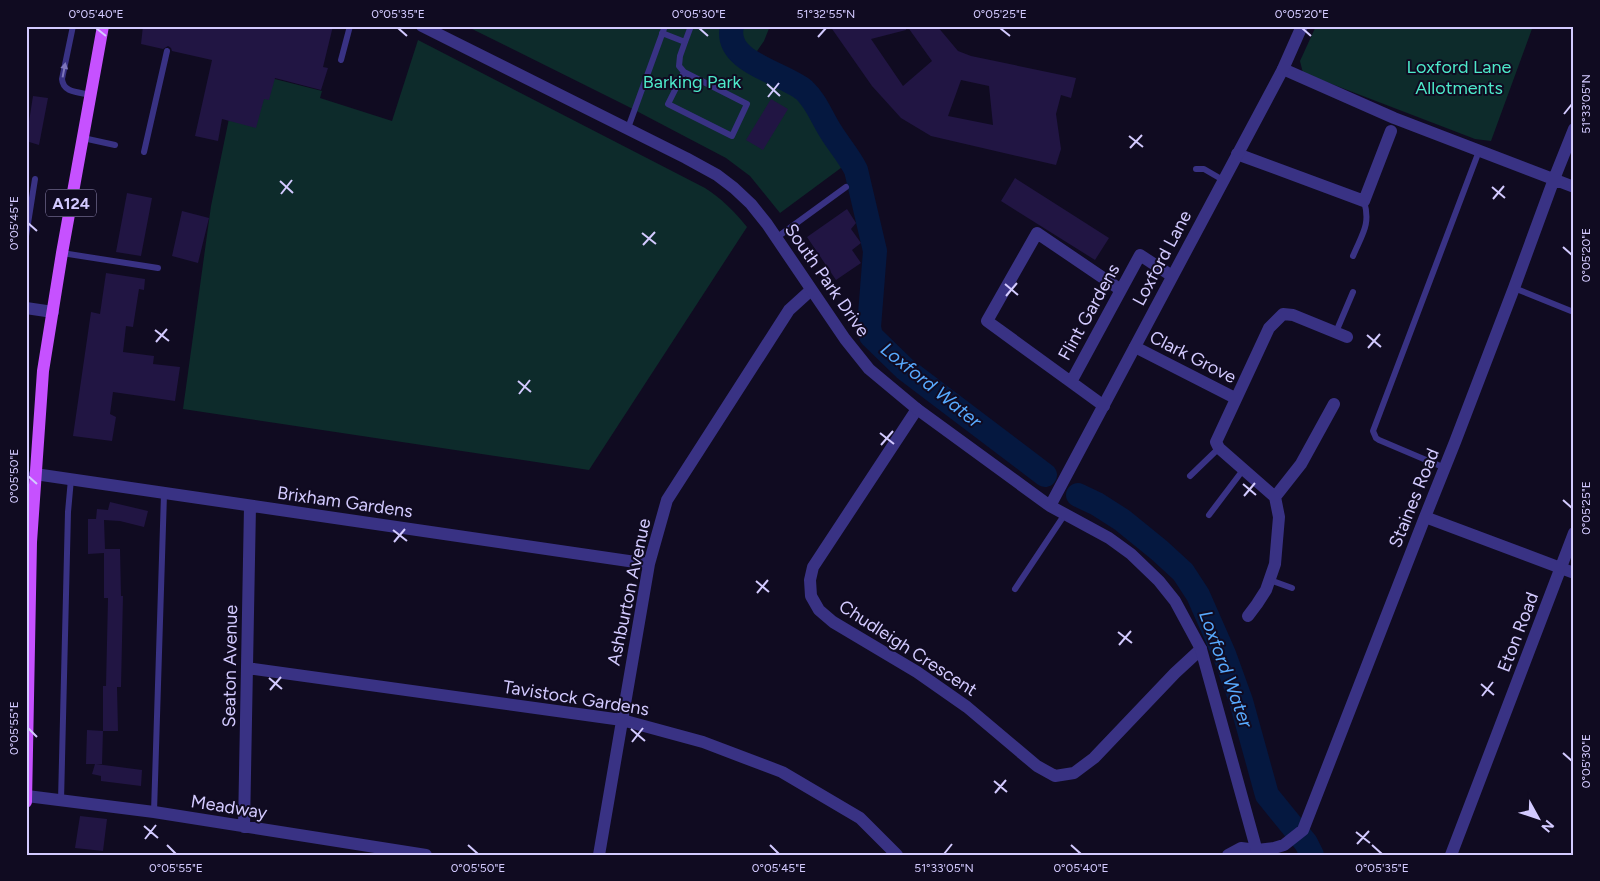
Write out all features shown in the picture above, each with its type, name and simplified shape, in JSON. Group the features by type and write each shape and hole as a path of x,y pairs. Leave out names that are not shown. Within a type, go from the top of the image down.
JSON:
{"main road":[{"name":"A124","path":"26,802 30,542 44,371 62,253 103,26"}],"street":[{"name":"South Park Drive","path":"422,26 628,128 717,175 751,204 845,339 869,369 917,409 1050,506 1109,538 1131,554 1159,581 1176,601 1201,649 1258,852"},
{"name":"Loxford Lane","path":"1050,506 1283,69 1302,26"},
{"path":"1283,69 1394,118 1574,186"},
{"name":"Staines Road","path":"1228,855 1241,848 1258,852 1284,845 1298,834 1445,468 1574,129"},
{"path":"1237,154 1364,201 1391,131"},
{"path":"1070,382 987,321 1036,233 1121,290"},
{"name":"Flint Gardens","path":"1104,406 1070,382 1140,256 1172,276"},
{"name":"Ashburton Avenue","path":"599,855 649,564 667,500 789,310 811,290"},
{"path":"26,308 53,312"},
{"path":"1248,616 1270,580 1275,564 1279,517 1275,497 1219,448 1216,442 1269,328 1283,314 1293,315 1341,334"},
{"name":"Clark Grove","path":"1135,347 1235,398"},
{"path":"1275,497 1301,464 1334,404"},
{"name":"Chudleigh Crescent","path":"917,409 813,567 810,580 811,596 819,610 833,622 917,672 968,707 1037,766 1055,776 1074,773 1094,758 1175,673 1201,649"},
{"name":"Brixham Gardens","path":"35,474 649,564"},
{"name":"Seaton Avenue","path":"244,827 250,506"},
{"path":"1425,517 1574,573"},
{"name":"Eton Road","path":"1451,855 1574,533"},
{"name":"Tavistock Gardens","path":"247,668 622,720 703,742 782,772 860,818 897,855"},
{"name":"Meadway","path":"27,796 154,812 426,855"}],"lane":[{"path":"73,26 62,84 67,89 90,95"},
{"path":"341,60 350,26"},
{"path":"628,128 665,26"},
{"path":"684,72 668,104 732,136 747,104 684,72 679,66 680,56 691,26"},
{"path":"662,34 685,42"},
{"path":"144,152 167,51"},
{"path":"83,138 115,145"},
{"path":"1445,468 1379,440 1373,431 1479,151"},
{"path":"1196,169 1204,169 1223,180"},
{"path":"26,236 35,179"},
{"path":"776,238 846,187"},
{"path":"1353,256 1366,226 1368,214 1364,201"},
{"path":"62,253 158,268"},
{"path":"1514,288 1571,311"},
{"path":"1341,334 1353,292"},
{"path":"1190,476 1219,448"},
{"path":"1209,515 1243,470"},
{"path":"61,801 68,512 71,478"},
{"path":"154,812 164,494"},
{"path":"1015,589 1065,514"},
{"path":"1270,580 1292,588"}],"green space":[{"name":"Barking Park","path":"466,26 729,26 728,41 734,53 752,66 787,83 805,95 812,104 828,135 849,162 780,213 750,176 726,158 627,106"},
{"path":"740,26 770,26 764,41 755,54 741,45 738,33"},
{"name":"Loxford Lane Allotments","path":"1316,26 1533,26 1491,141 1475,139 1303,73 1300,61"},
{"path":"418,40 705,188 728,206 747,227 589,470 183,409 211,206 239,70 322,91 320,98 392,121"}],"building":[{"path":"143,26 333,26 323,67 328,68 321,90 275,78 269,100 264,99 256,128 222,119 218,141 195,136 212,60 172,51 168,46 163,49 141,44"},
{"path":"830,26 906,26 906,30 871,39 903,86 932,61 907,26 937,26 958,51 971,56 1076,78 1071,98 1061,95 1056,114 1061,149 1056,165 931,136 901,118 872,86","holes":["961,80 989,86 993,125 948,116"]},
{"path":"33,96 48,98 39,145 26,141"},
{"path":"771,99 788,109 763,150 746,140"},
{"path":"1015,178 1109,238 1095,260 1001,201"},
{"path":"127,193 152,198 141,256 116,252"},
{"path":"847,209 856,223 851,229 861,243 852,250 861,263 836,280 807,237"},
{"path":"182,211 209,218 198,263 172,256"},
{"path":"106,273 145,279 144,290 139,289 133,327 126,326 123,352 154,356 153,364 180,367 175,401 113,392 110,414 116,417 112,441 73,436 91,312 100,314"},
{"path":"110,502 148,511 144,527 120,521 104,520 105,549 120,549 121,596 123,596 121,687 117,687 118,731 103,731 103,686 106,686 108,598 104,598 104,553 88,554 88,519 96,519 97,509 108,510"},
{"path":"87,730 103,731 102,764 96,764 142,770 141,786 101,781 101,776 92,774 95,764 86,764"},
{"path":"80,816 107,819 103,851 75,848"}],"waterway":[{"name":"Loxford Water","path":"732,26 732,38 736,49 756,65 794,84 808,94 856,170 875,251 869,327 871,336 905,369 1045,475"},
{"name":"Loxford Water","path":"1078,495 1097,504 1122,520 1159,550 1183,572 1198,595 1224,654 1241,701 1267,795 1306,843 1312,855"}]}
